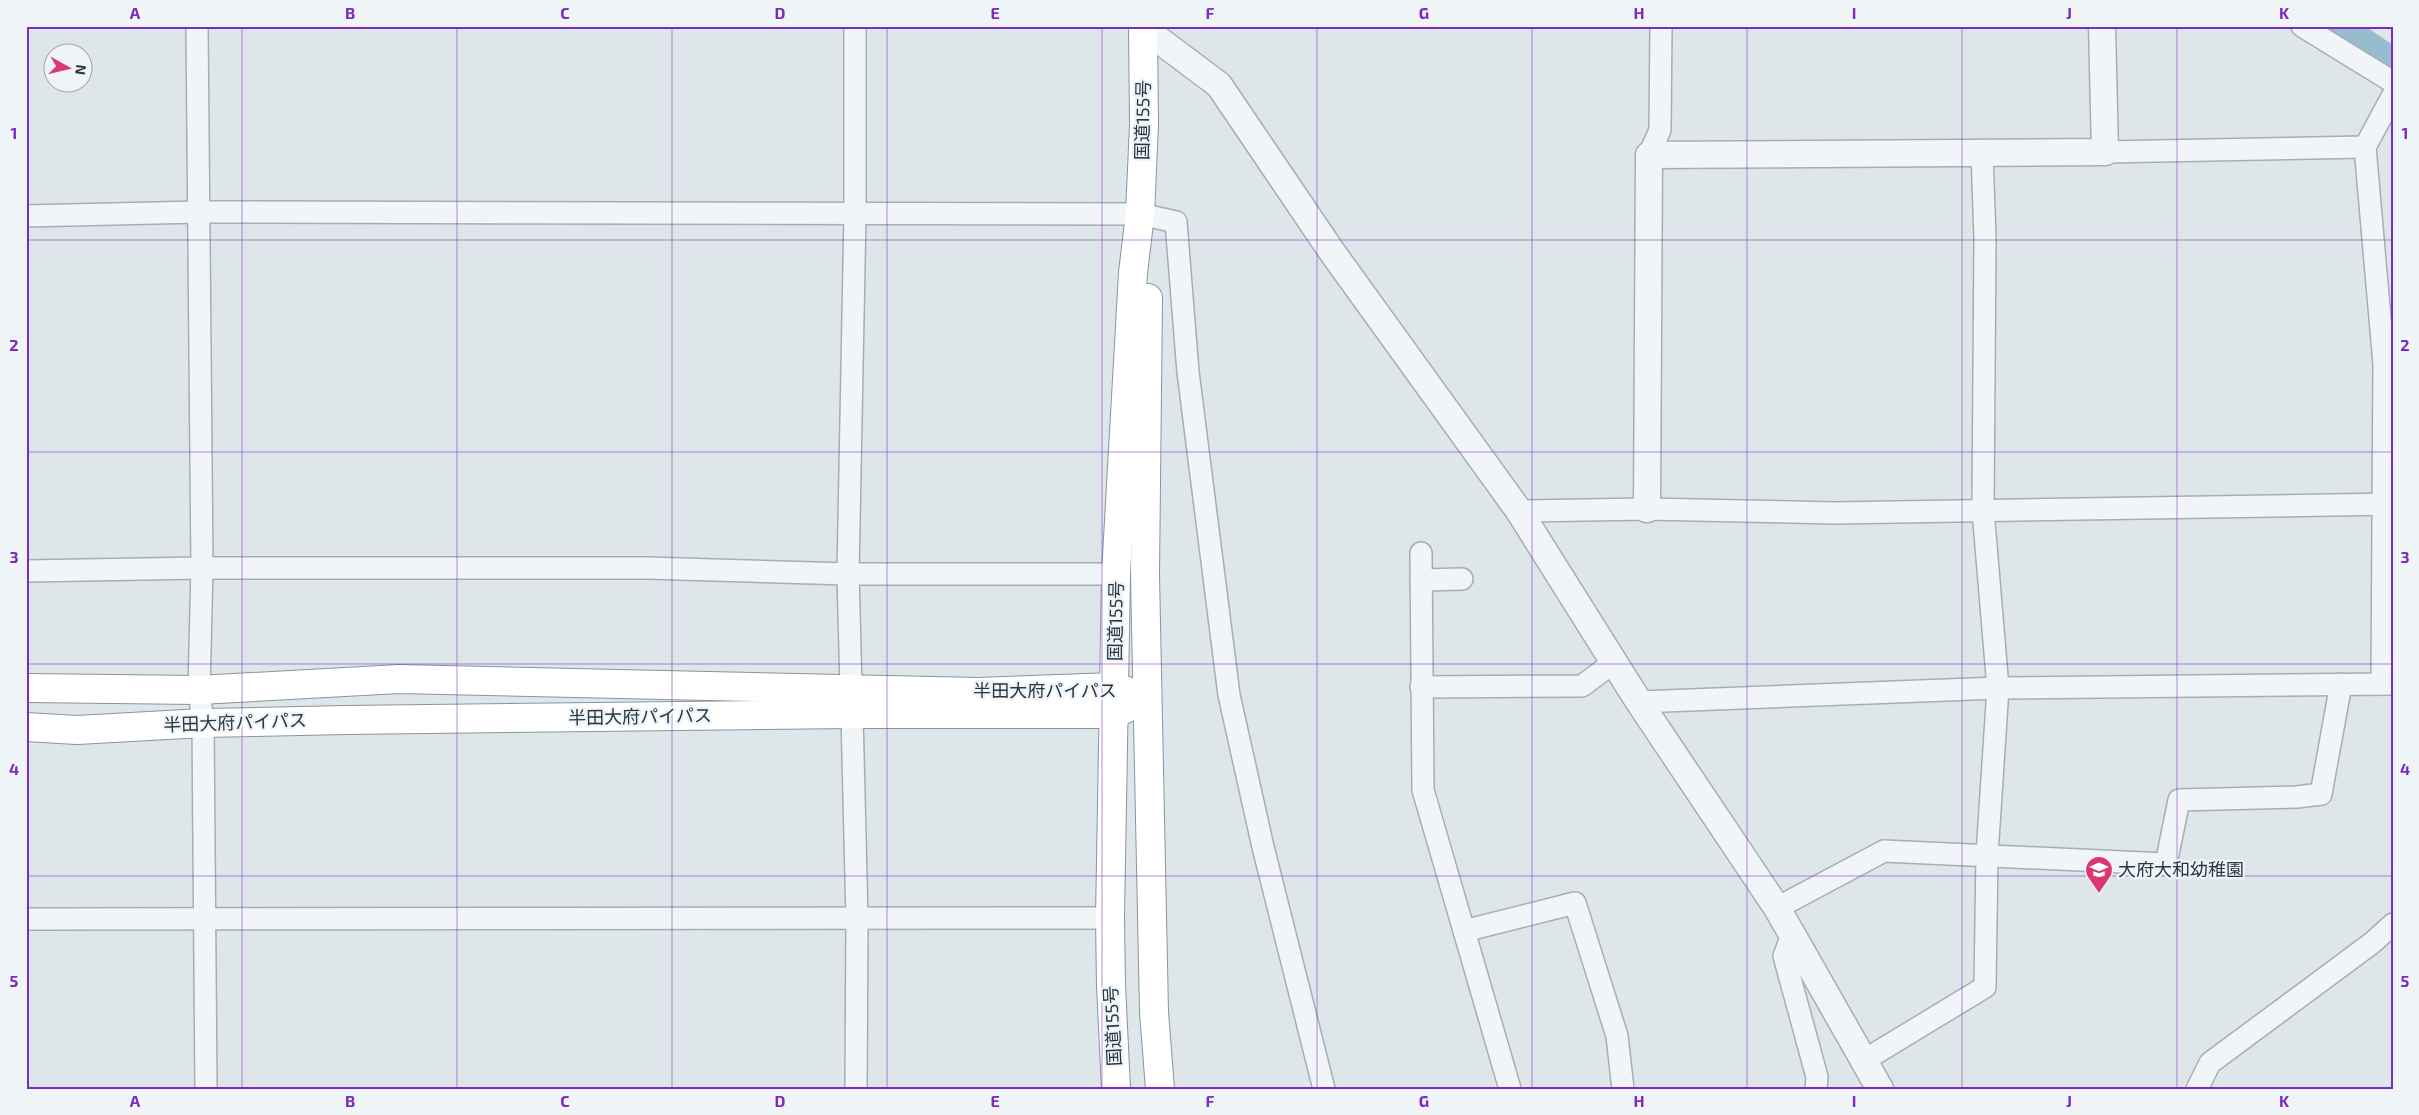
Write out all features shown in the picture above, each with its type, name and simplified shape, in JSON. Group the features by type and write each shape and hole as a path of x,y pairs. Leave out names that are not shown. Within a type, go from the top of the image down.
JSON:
{"highway":[{"name":"国道155号","path":"1116,1089 1110,918 1116,574 1132,282 1140,214 1144,125 1143,27"},
{"name":"国道155号","path":"1140,214 1148,278 1145,575 1154,1012 1160,1089"},
{"name":"半田大府パイパス","path":"26,688 199,690 399,679 1115,714 1148,698"},
{"name":"半田大府パイパス","path":"26,727 77,730 203,723 852,702 978,692 1115,687 1148,698"}],"street":[{"path":"197,26 202,568 199,690 203,723 206,1089"},
{"path":"855,26 855,213 848,574 857,919 856,1089"},
{"path":"1647,509 1649,155 1660,130 1662,26"},
{"path":"2102,26 2105,152"},
{"path":"2302,26 2393,82"},
{"path":"1143,27 1219,86 1332,252 1519,511 1639,702 1777,908 1880,1089"},
{"path":"1639,702 1998,688 2388,684 2388,504 2384,364 2365,147 2393,95"},
{"path":"1649,155 2105,152 2365,147"},
{"path":"1863,1061 1985,986 1987,855 1998,688 1983,510 1985,238 1982,152"},
{"path":"26,216 199,212 1140,214 1176,222 1188,372 1229,695 1263,848 1324,1089"},
{"path":"1519,511 1647,509 1835,513 2388,504"},
{"path":"1421,553 1423,790 1510,1089"},
{"path":"26,572 202,568 647,568 848,574 1116,574"},
{"path":"1421,580 1462,580"},
{"path":"1421,687 1582,686 1614,662"},
{"path":"1777,908 1884,851 2166,864 2179,800 2297,797 2321,794 2341,684"},
{"path":"1464,931 1576,903 1617,1036 1623,1089"},
{"path":"26,919 1110,918"},
{"path":"2197,1089 2210,1062 2372,943 2393,924"},
{"path":"1792,935 1784,956 1817,1076 1816,1089"}],"waterway":[{"path":"2331,26 2393,68"}],"place":[{"name":"大府大和幼稚園","path":"2099,894"}]}
